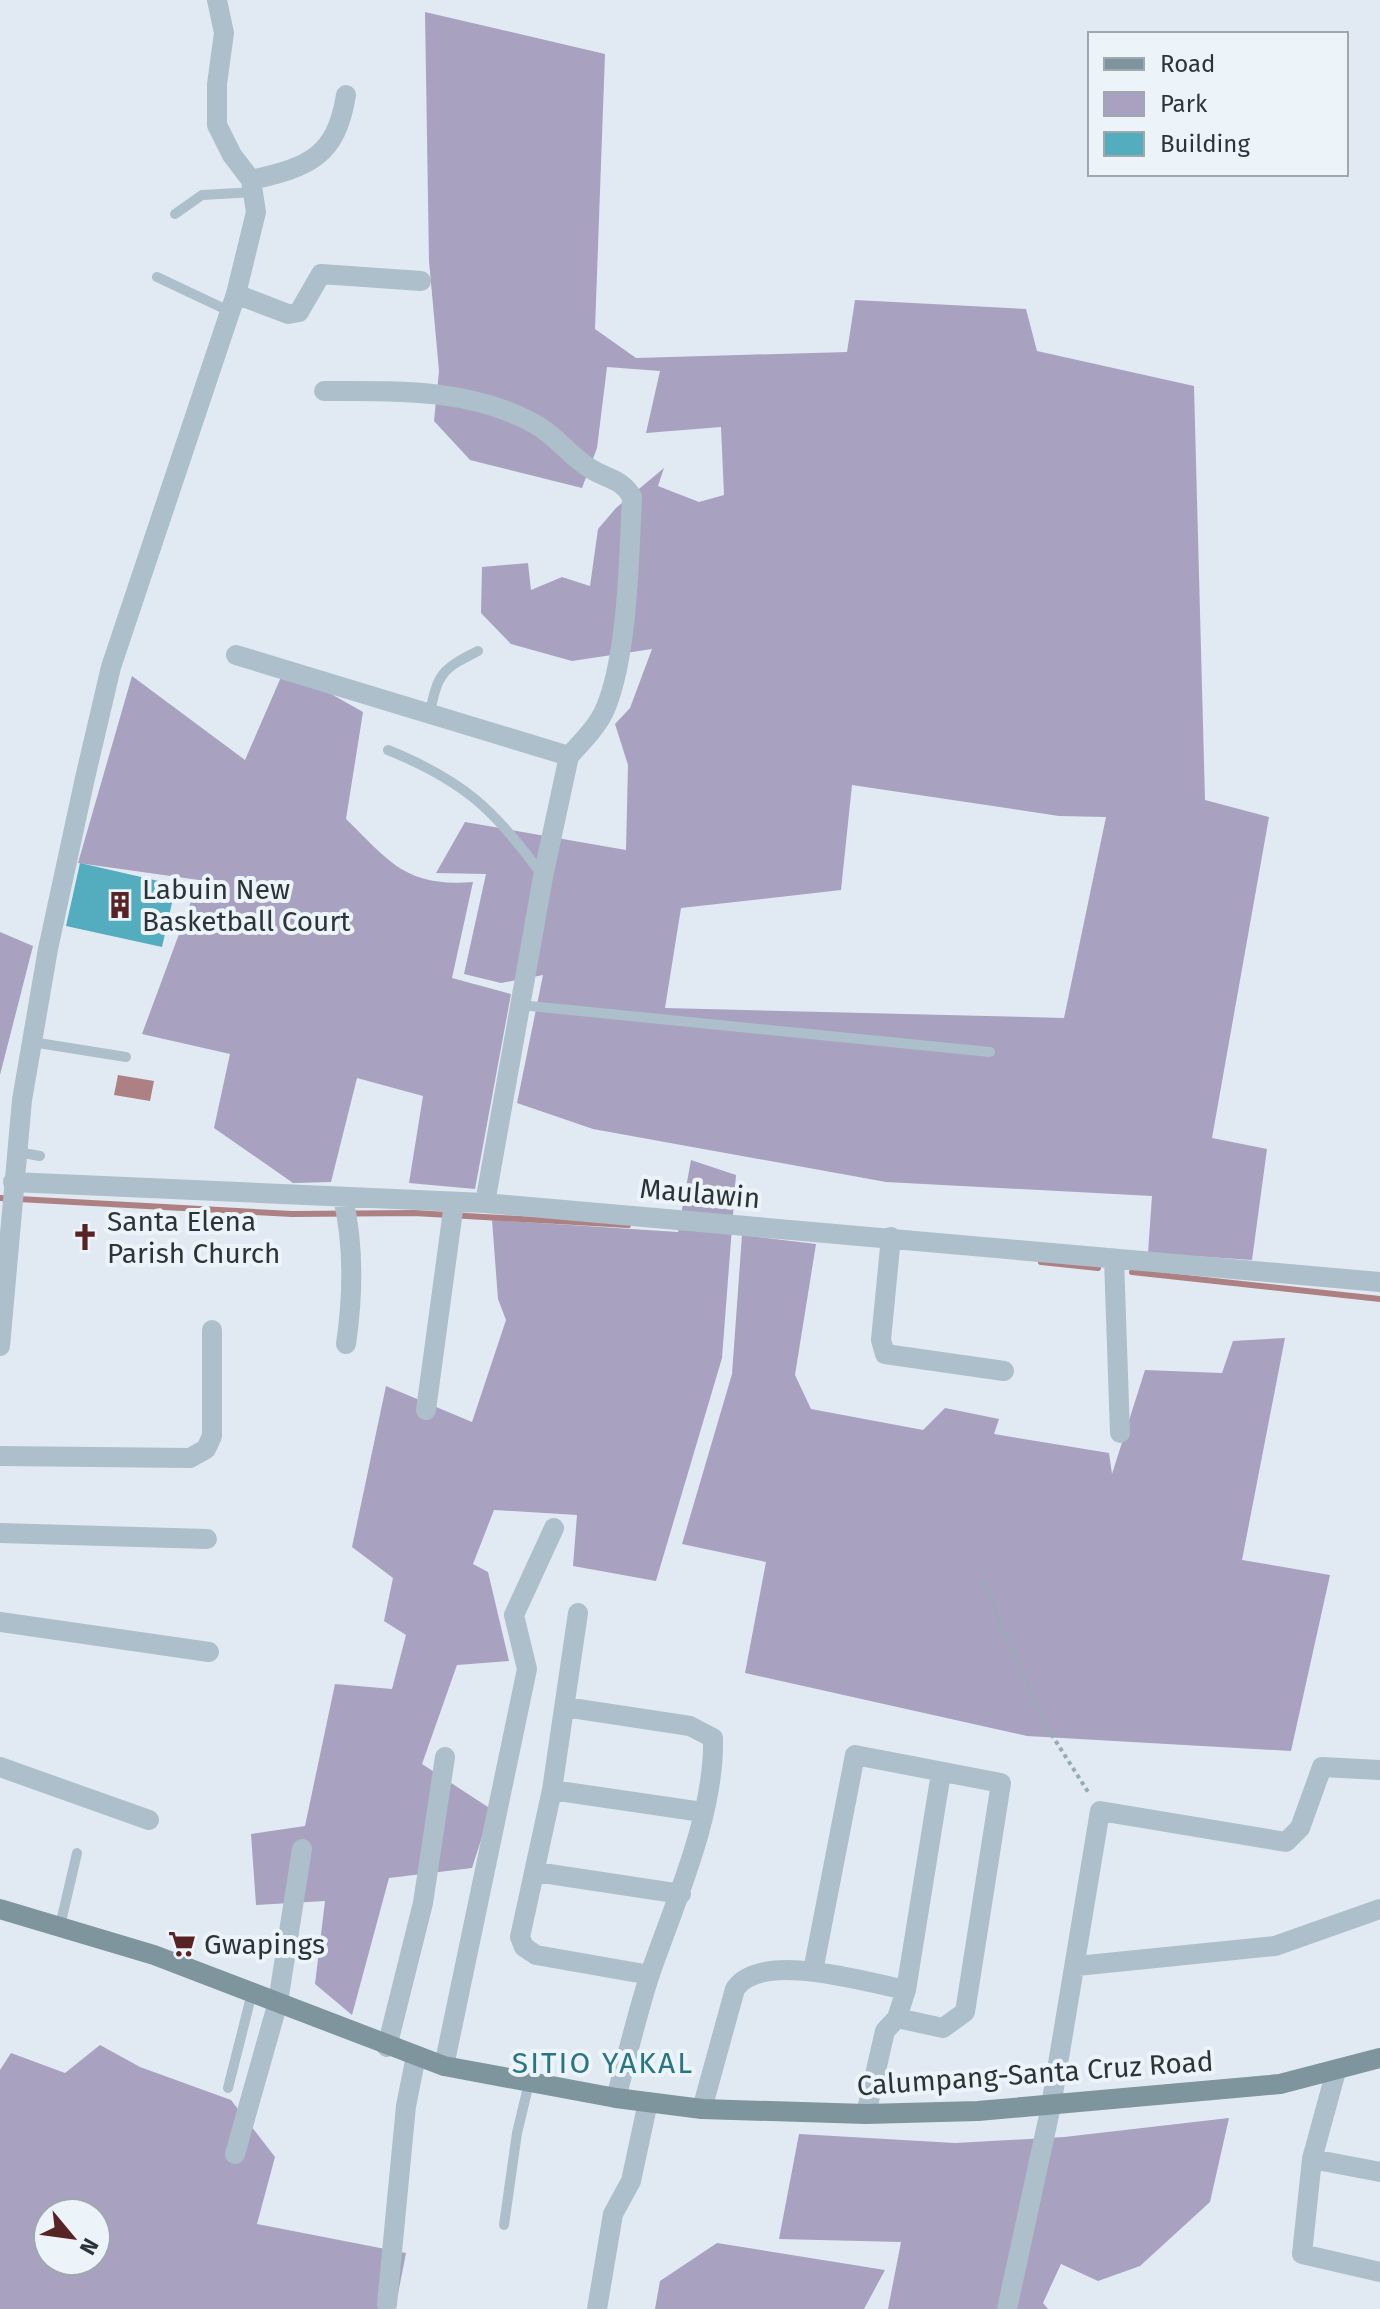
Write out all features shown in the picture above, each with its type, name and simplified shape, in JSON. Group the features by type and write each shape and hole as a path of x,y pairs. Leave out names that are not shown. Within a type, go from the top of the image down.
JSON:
{"main road":[{"name":"Calumpang-Santa Cruz Road","path":"0,1909 154,1955 387,2047 444,2066 616,2098 702,2109 866,2114 1051,2106 1280,2084 1380,2058"}],"street":[{"path":"0,1346 5,1212 13,1182 32,1042 48,949 111,667 232,302 256,212 253,186 217,125 217,84 224,33 217,0"},
{"path":"253,186 294,171 331,144 341,125 346,95"},
{"path":"232,302 288,314 299,312 321,274 421,281"},
{"path":"324,391 419,391 468,399 539,426 586,466 624,483 632,497 628,566 613,683 606,709 569,756 543,877 485,1203"},
{"path":"236,655 569,756"},
{"name":"Maulawin","path":"13,1182 485,1203 1380,1282"},
{"path":"343,1198 349,1225 351,1286 346,1344"},
{"path":"426,1410 454,1203"},
{"path":"891,1237 881,1340 885,1354 1004,1371"},
{"path":"1114,1259 1120,1433"},
{"path":"0,1456 190,1458 206,1449 212,1436 212,1330"},
{"path":"444,2066 527,1669 514,1615 554,1528"},
{"path":"0,1533 207,1539"},
{"path":"578,1613 552,1790 520,1937 524,1947 536,1955 650,1975"},
{"path":"0,1622 209,1652"},
{"path":"565,1707 705,1732 713,1738 713,1775 681,1894 650,1975 616,2098"},
{"path":"813,1971 855,1755 1001,1783 965,2012 943,2028 897,2018"},
{"path":"387,2047 423,1903 445,1757"},
{"path":"0,1767 149,1820"},
{"path":"1007,2309 1051,2106 1077,1966 1100,1811 1286,1842 1300,1828 1322,1767 1380,1770"},
{"path":"866,2114 885,2031 897,2018 906,1990 941,1773"},
{"path":"552,1790 702,1812"},
{"path":"235,2154 278,2002 302,1849"},
{"path":"536,1872 681,1894"},
{"path":"1077,1966 1275,1946 1380,1909"},
{"path":"702,2109 735,1989 744,1977 758,1972 813,1971 906,1990"},
{"path":"387,2304 406,2106 416,2056"},
{"path":"1336,2071 1312,2159 1302,2254 1380,2272"},
{"path":"597,2309 613,2214 631,2181 648,2102"},
{"path":"1312,2159 1380,2172"}],"lane":[{"path":"175,214 202,195 253,186"},
{"path":"157,277 232,302"},
{"path":"430,712 437,679 450,665 478,651"},
{"path":"388,750 431,767 460,784 515,837 543,877"},
{"path":"520,1005 990,1052"},
{"path":"32,1042 126,1057"},
{"path":"17,1152 40,1156"},
{"path":"60,1926 77,1853"},
{"path":"228,2088 252,1993"},
{"path":"504,2225 517,2133 529,2083"}],"path":[{"path":"983,1581 1043,1721 1100,1811"}],"green space":[{"path":"425,12 605,54 595,329 636,358 847,352 855,300 1026,309 1037,351 1194,386 1205,800 1269,817 1212,1138 1267,1149 1252,1260 1148,1253 1152,1196 886,1182 593,1129 517,1103 543,975 501,983 464,974 486,874 436,873 465,822 626,850 628,765 615,724 630,708 652,649 572,661 511,644 481,613 482,567 528,563 531,590 562,577 590,586 598,529 616,508 664,468 658,486 699,502 724,495 721,427 646,433 660,371 607,367 597,448 582,488 470,460 434,421 439,371 429,261","holes":["852,785 1059,816 1106,817 1064,1018 665,1008 681,908 841,890"]},
{"path":"285,668 363,712 346,819 388,860 415,876 450,883 473,882 452,978 511,994 475,1189 409,1183 423,1096 357,1078 331,1182 293,1183 214,1128 230,1054 142,1034 199,880 78,863 132,676 245,760"},
{"path":"0,932 33,946 0,1075"},
{"path":"691,1160 736,1175 722,1358 656,1581 573,1566 577,1515 494,1510 473,1564 488,1572 509,1661 457,1665 422,1764 491,1809 472,1868 389,1878 352,2015 315,1984 325,1901 256,1905 251,1834 305,1826 335,1684 392,1689 406,1635 384,1621 393,1578 352,1547 386,1386 472,1422 506,1320 498,1299 492,1220 678,1232"},
{"path":"742,1235 816,1244 795,1375 811,1409 923,1430 945,1408 999,1419 994,1434 1109,1453 1112,1474 1145,1370 1222,1373 1233,1341 1285,1338 1242,1560 1330,1575 1291,1751 1027,1736 745,1673 766,1562 682,1544 732,1374"},
{"path":"100,2045 140,2067 231,2100 275,2157 257,2224 406,2253 395,2309 0,2309 0,2070 11,2053 65,2073"},
{"path":"1229,2118 1210,2202 1140,2266 1098,2281 1061,2264 1043,2303 1048,2309 888,2309 901,2242 779,2239 799,2134 955,2143 1064,2137"},
{"path":"717,2243 885,2270 864,2309 655,2309 660,2281"}],"shaded area":[{"path":"118,1075 154,1081 150,1101 114,1095"}],"building":[{"name":"Labuin New Basketball Court","path":"80,863 176,885 162,947 66,926"}],"waterway":[{"path":"0,1198 292,1214 414,1213 628,1225"},
{"path":"1041,1262 1098,1268"},
{"path":"1132,1272 1380,1299"}],"place":[{"name":"Labuin New Basketball Court","path":"120,905"},
{"name":"Santa Elena Parish Church","path":"85,1237"},
{"name":"Gwapings","path":"182,1944"}],"district":[{"name":"SITIO YAKAL","path":"603,2063"}]}
